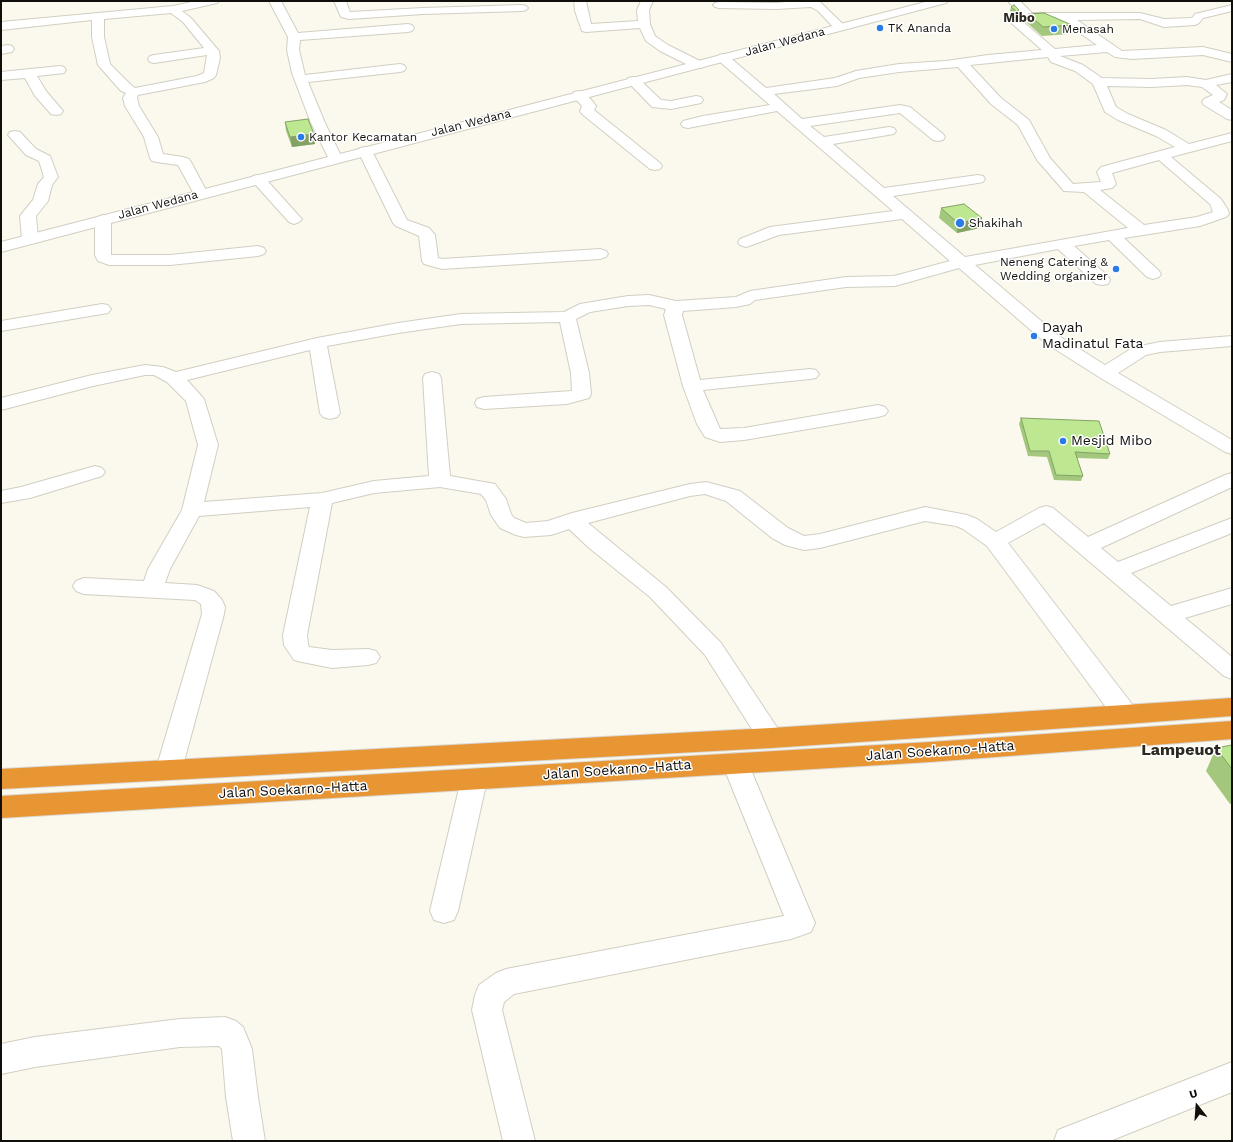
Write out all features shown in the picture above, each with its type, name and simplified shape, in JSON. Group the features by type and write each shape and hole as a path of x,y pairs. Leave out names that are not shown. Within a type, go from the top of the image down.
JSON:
{"highway":[{"name":"Jalan Soekarno-Hatta","path":"1,779 771,738 1232,707"},
{"name":"Jalan Soekarno-Hatta","path":"1,807 930,752 1232,730"}],"street":[{"path":"1,26 173,9 213,1"},
{"path":"275,1 294,37 293,50 301,79 318,123 335,158"},
{"path":"340,1 346,15 349,16 437,10 522,8"},
{"path":"580,1 586,28 644,24"},
{"path":"648,1 643,7 644,24 648,35 654,41 698,65"},
{"name":"Jalan Wedana","path":"1,247 335,158 942,1"},
{"path":"1014,1 1029,17"},
{"path":"1227,1 1232,7 1199,16 1197,20 1194,21 1160,22 1139,10 1065,17 1029,17 1020,18 1015,21 1052,54 1055,59 1079,68 1099,82 1152,83 1186,81 1206,84 1232,78"},
{"path":"719,5 776,6 813,2 822,9 840,28"},
{"path":"98,17 98,37 104,65 126,88 133,92 206,78 210,75 214,60 213,51 187,20 173,9"},
{"path":"1065,17 1119,54 1203,52 1229,59"},
{"path":"294,37 408,28"},
{"path":"763,92 837,82 856,75 889,69 1109,48"},
{"path":"154,59 213,51"},
{"path":"723,58 1053,340 1105,373 1232,448"},
{"path":"961,63 996,101 1024,123 1044,160 1061,177 1067,186 1073,188 1088,188 1109,184 1104,172 1106,170 1118,168 1185,147 1232,137"},
{"path":"301,79 400,68"},
{"path":"1,76 60,70"},
{"path":"24,74 32,76 40,93 56,111"},
{"path":"633,81 657,104 671,104 696,100"},
{"path":"1099,82 1109,108 1123,117 1161,133 1185,147"},
{"path":"1206,84 1220,95 1209,102 1232,116"},
{"path":"133,92 130,98 132,106 151,137 157,158 184,162 201,194"},
{"path":"579,95 588,106 587,111 655,166"},
{"path":"688,124 703,120 780,107"},
{"path":"800,123 900,109 905,110 938,137"},
{"path":"822,142 889,131"},
{"path":"15,135 31,152 44,159 51,177 45,184 40,201 29,213 27,220 30,239"},
{"path":"365,151 402,223 409,227 423,231 427,235 430,261 442,264 600,254"},
{"path":"174,378 317,343 398,328 461,319 566,317 586,308 628,301 649,300 676,306 736,302 744,300 750,296 846,282 895,281 963,262 1141,230 1224,219 1216,202 1161,154"},
{"path":"882,193 978,178"},
{"path":"258,179 294,219"},
{"path":"1088,188 1141,230"},
{"path":"746,242 779,230 905,214"},
{"path":"103,220 103,255 104,258 109,260 170,260 258,252"},
{"path":"1112,235 1153,274"},
{"path":"1062,244 1102,280"},
{"path":"676,306 673,315 692,386 712,433 720,436 744,434 878,412"},
{"path":"1,326 102,309"},
{"path":"484,403 567,398 582,394 580,373 566,317"},
{"path":"1105,373 1140,351 1232,341"},
{"path":"317,343 330,413"},
{"path":"1,404 145,370 164,372 174,378 195,399 208,445 192,510 159,569 152,590"},
{"path":"692,386 810,374"},
{"path":"432,378 440,481"},
{"path":"1,497 23,494 95,472"},
{"path":"1086,546 1232,479"},
{"path":"192,510 322,499 374,487 440,481 488,489 496,499 501,515 507,523 524,530 551,528 572,520 690,490 706,488 733,496 780,533 793,540 804,543 820,541 925,514 960,520 970,524 994,541 1037,595 1126,715"},
{"path":"322,499 295,635 296,645 302,654 332,659 368,657"},
{"path":"994,541 1046,513 1169,615 1232,670"},
{"path":"572,520 596,542 658,592 713,649 771,738"},
{"path":"1115,570 1232,525"},
{"path":"84,586 197,593 206,596 211,600 214,607 213,614 169,769"},
{"path":"1169,615 1232,596"},
{"path":"519,1141 487,1010 490,995 506,982 791,927 801,923 735,763"},
{"path":"444,911 474,780"},
{"path":"1,1059 35,1052 180,1032 226,1030 232,1037 237,1049 242,1097 249,1141"},
{"path":"1070,1141 1232,1077"}],"building":[{"path":"1014,5 1019,10 1016,11 1011,7"},
{"path":"1044,13 1072,25 1043,27 1028,14"},
{"path":"308,119 314,134 290,137 285,122"},
{"path":"964,204 982,218 958,223 941,208"},
{"name":"Mesjid Mibo","path":"1021,418 1099,421 1110,454 1075,452 1083,476 1056,475 1049,451 1030,451"},
{"path":"1232,745 1232,769 1216,748"}],"place":[{"name":"TK Ananda","path":"880,28"},
{"name":"Menasah","path":"1054,29"},
{"name":"Kantor Kecamatan","path":"301,137"},
{"name":"Shakihah","path":"960,223"},
{"name":"Neneng Catering & Wedding organizer","path":"1116,269"},
{"name":"Dayah Madinatul Fata","path":"1034,336"},
{"name":"Mesjid Mibo","path":"1063,441"}],"district":[{"name":"Mibo","path":"1019,18"},
{"name":"Lampeuot","path":"1181,750"}]}
